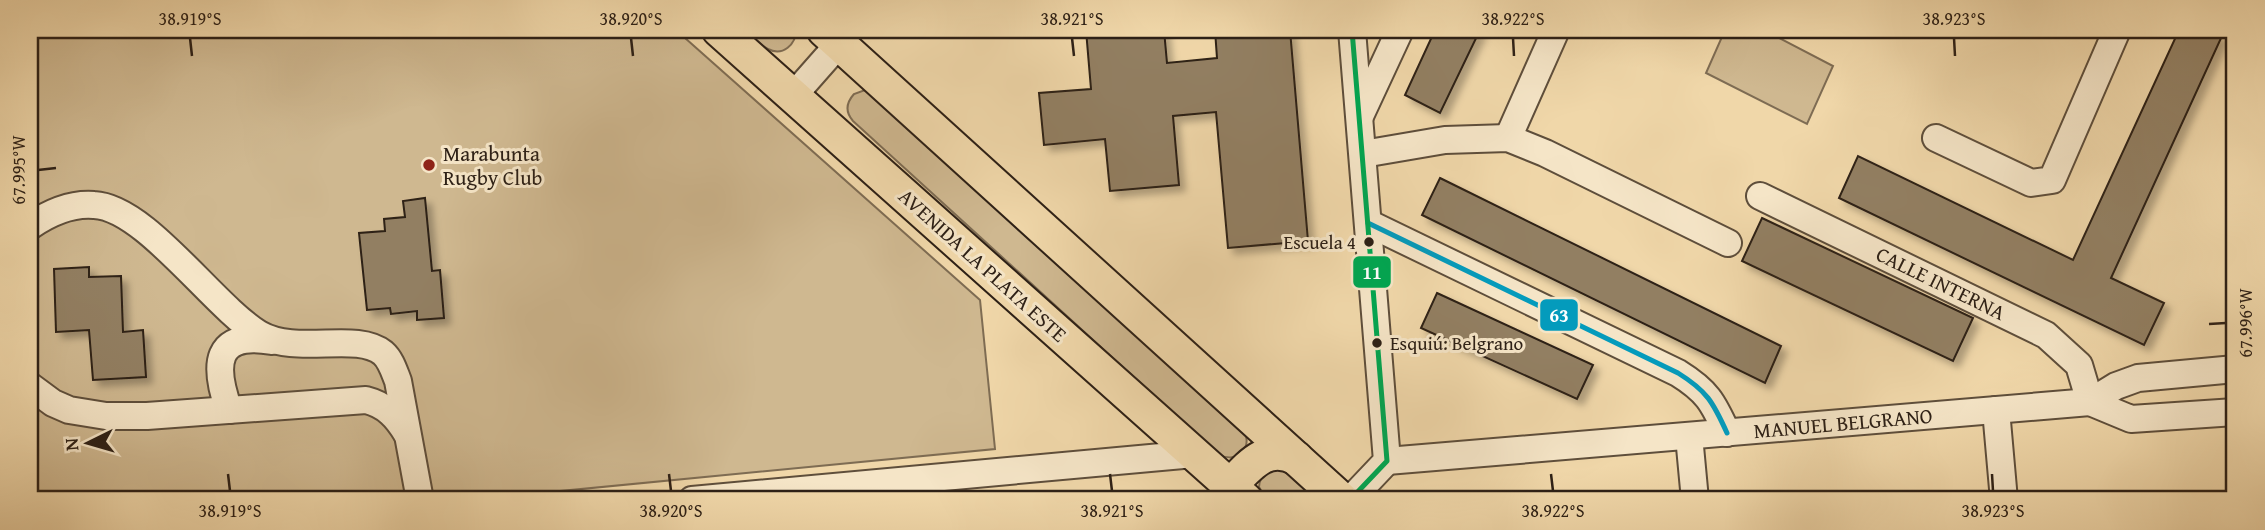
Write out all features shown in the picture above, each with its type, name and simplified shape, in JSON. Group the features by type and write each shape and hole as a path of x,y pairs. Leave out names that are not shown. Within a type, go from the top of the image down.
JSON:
{"main road":[{"name":"AVENIDA LA PLATA ESTE","path":"719,30 1238,493"},
{"path":"833,33 1342,500"},
{"path":"1238,493 1249,466 1266,454 1282,453 1296,458"}],"street":[{"path":"1350,500 1387,461 1352,30"},
{"path":"1359,117 1401,30"},
{"path":"1507,138 1556,30"},
{"path":"1936,138 2031,183 2052,180 2117,30"},
{"path":"793,96 827,58 833,33"},
{"path":"1363,154 1445,140 1507,138 1545,153 1728,243"},
{"name":"CALLE INTERNA","path":"1760,196 2046,335 2079,365 2090,402"},
{"path":"30,226 44,216 78,205 96,204 114,210 144,229 243,323 278,342"},
{"path":"1368,223 1678,373 1701,387 1715,407 1727,433"},
{"path":"229,410 219,377 220,359 231,345 247,339 309,346 363,345 375,348 385,355 393,366 420,500"},
{"name":"MANUEL BELGRANO","path":"1387,461 2090,402 2127,381 2235,369"},
{"path":"30,386 53,403 87,414 147,416 366,400 392,414 408,436"},
{"name":"MANUEL BELGRANO","path":"2090,402 2131,419 2235,412"},
{"path":"1996,410 2004,500"},
{"path":"1689,436 1695,500"},
{"path":"692,500 1194,454"}],"shaded area":[{"name":"Marabunta Rugby Club","path":"30,30 676,30 980,300 995,449 468,500 30,500"},
{"path":"745,30 796,30 794,40 788,48 774,51 759,43"},
{"path":"1725,30 1764,30 1833,66 1807,124 1706,73"},
{"path":"865,90 871,92 1245,432 1247,439 1244,450 1230,457 1218,454 853,121 848,111 849,101 854,94"},
{"path":"1283,468 1319,500 1267,500 1259,487 1261,478 1270,471"}],"building":[{"path":"1086,30 1164,30 1167,63 1217,58 1215,30 1290,30 1308,241 1228,248 1216,112 1173,116 1179,185 1110,191 1105,139 1044,145 1039,93 1091,89"},
{"path":"1435,30 1480,30 1440,113 1405,95"},
{"path":"2179,30 2209,30 2222,36 2111,278 2164,303 2144,345 1839,198 1858,156 2073,260"},
{"path":"1440,178 1781,346 1765,383 1422,215"},
{"path":"425,198 432,271 440,270 444,318 417,320 417,311 391,314 390,308 367,310 359,233 385,231 384,219 405,217 403,201"},
{"path":"1762,218 1973,318 1953,361 1742,261"},
{"path":"89,267 89,277 121,276 123,332 143,330 146,377 93,380 89,330 56,332 54,269"},
{"path":"1437,293 1593,365 1577,399 1421,328"}],"transit line":[{"name":"11","path":"1350,500 1387,461 1352,30"},
{"name":"63","path":"1368,223 1678,373 1708,398 1727,433"}],"place":[{"name":"Marabunta Rugby Club","path":"429,165"},
{"name":"Escuela 4","path":"1369,242"},
{"name":"Esquiú: Belgrano","path":"1377,343"}]}
